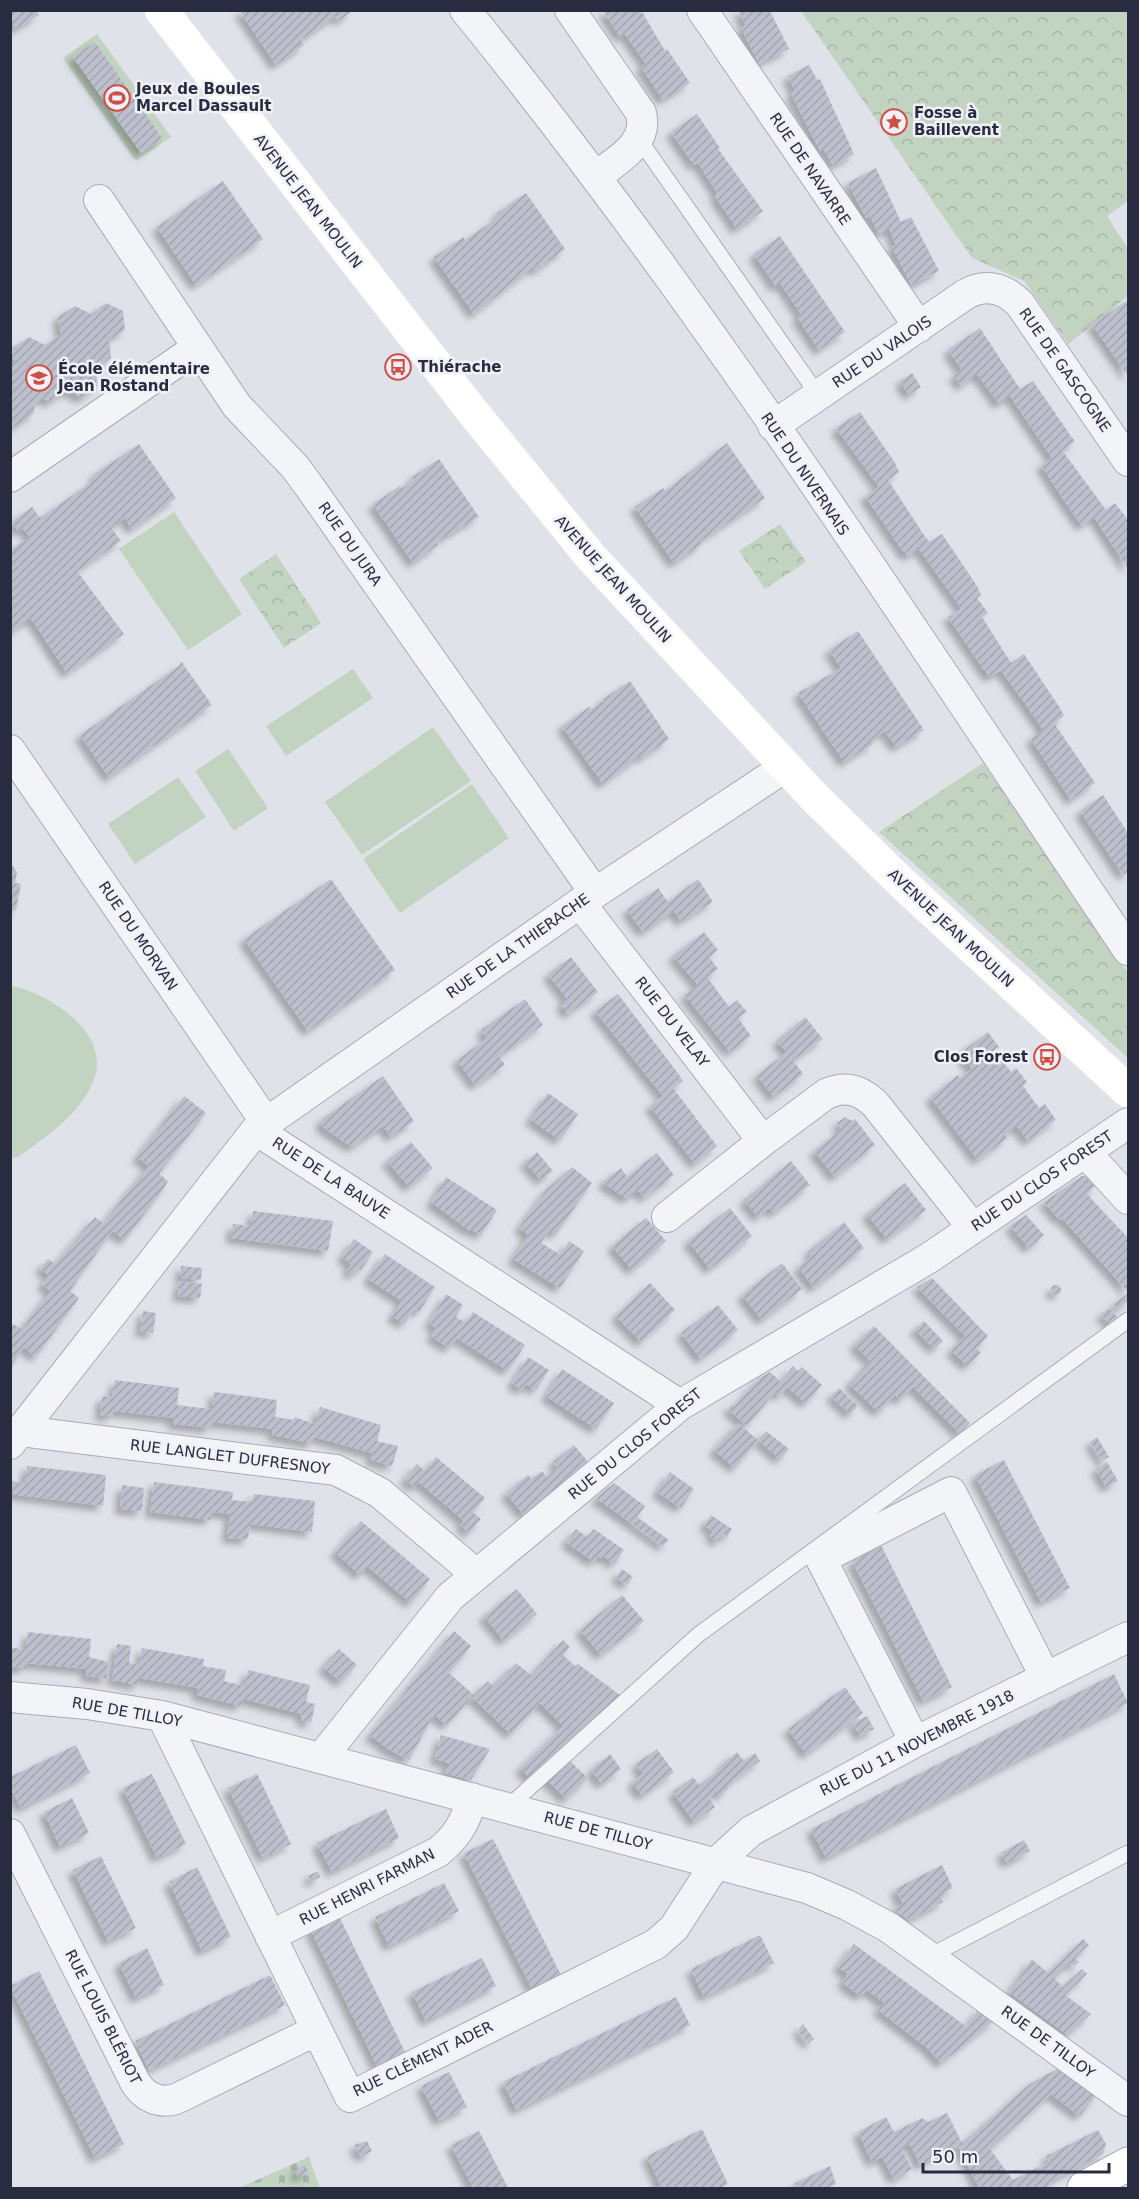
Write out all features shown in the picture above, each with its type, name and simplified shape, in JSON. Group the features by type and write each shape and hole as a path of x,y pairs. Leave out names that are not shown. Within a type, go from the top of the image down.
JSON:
{"street":[{"name":"AVENUE JEAN MOULIN","path":"161,10 217,85 556,517 785,766 903,884 1128,1090"},
{"name":"RUE DU NIVERNAIS","path":"465,10 597,176 773,426 1128,950"},
{"path":"570,10 641,113 643,122 639,139 633,148 597,176"},
{"name":"RUE DE NAVARRE","path":"702,10 919,327"},
{"name":"RUE DU JURA","path":"99,200 197,348 246,417 281,452 309,486 588,898"},
{"name":"RUE DU VALOIS","path":"773,426 973,290 994,288"},
{"name":"RUE DE GASCOGNE","path":"994,288 1009,294 1020,304 1128,461"},
{"path":"10,477 197,348"},
{"name":"RUE DU MORVAN","path":"10,750 260,1125"},
{"name":"RUE DE LA THIERACHE","path":"260,1125 588,898 785,766"},
{"name":"RUE DU VELAY","path":"588,898 764,1141"},
{"path":"667,1217 826,1094 836,1089 859,1092 876,1105 973,1228"},
{"name":"RUE DU CLOS FOREST","path":"321,1758 429,1620 476,1574 680,1405 912,1268 1128,1123"},
{"name":"RUE DE LA BAUVE","path":"16,1438 260,1125 680,1405"},
{"path":"1085,1152 1128,1199"},
{"name":"RUE LANGLET DUFRESNOY","path":"16,1438 336,1470 380,1493 476,1574"},
{"path":"915,1742 821,1559 951,1492 1046,1678"},
{"name":"RUE DU 11 NOVEMBRE 1918","path":"716,1863 730,1848 766,1821 915,1742 1046,1678 1125,1647"},
{"name":"RUE DE TILLOY","path":"10,1697 104,1706 162,1716 789,1882 838,1901 888,1928 930,1956 1128,2101"},
{"name":"RUE CLÉMENT ADER","path":"162,1716 350,2097 656,1944 674,1928 716,1863"},
{"name":"RUE HENRI FARMAN","path":"270,1936 438,1852 457,1835 464,1824 472,1798"},
{"name":"RUE LOUIS BLÉRIOT","path":"10,1834 25,1874 135,2082 149,2097 163,2101 176,2099 317,2030"},
{"path":"1084,2188 1128,2164"}],"lane":[{"path":"639,139 818,395"},
{"path":"508,1808 698,1635 1128,1320"},
{"path":"930,1956 1128,1853"}],"green space":[{"path":"801,11 1128,11 1128,201 1107,216 1128,249 1128,296 1068,344 1024,281 972,258"},
{"name":"Jeux de Boules Marcel Dassault","path":"97,34 171,137 136,161 63,58"},
{"path":"174,512 242,614 188,650 119,549"},
{"path":"780,524 806,562 765,589 739,551"},
{"path":"276,554 321,623 284,648 239,579"},
{"path":"353,669 373,698 286,756 266,726"},
{"path":"433,727 471,781 362,855 325,802"},
{"path":"228,749 268,808 234,831 195,771"},
{"path":"983,763 1128,973 1128,1058 879,832"},
{"path":"178,777 206,817 135,864 108,824"},
{"path":"472,784 509,838 400,913 363,859"},
{"path":"14,986 45,998 75,1020 87,1033 94,1048 97,1065 87,1094 70,1115 29,1149 18,1157 11,1158 10,987"},
{"path":"309,2157 320,2188 239,2188"}],"building":[{"path":"10,10 36,10 39,15 16,29 10,21"},
{"path":"239,10 354,10 339,21 336,16 301,40 304,45 276,65"},
{"path":"603,10 641,10 665,51 667,49 690,83 663,100 641,67 646,64 625,34 620,37"},
{"path":"738,10 767,10 771,13 789,49 759,64 741,28 746,25"},
{"path":"95,42 162,138 141,153 73,57"},
{"path":"809,65 817,80 820,79 854,154 833,166 824,149 820,151 791,94 795,91 788,76"},
{"path":"697,114 720,148 718,149 763,211 737,229 715,196 718,194 698,163 694,165 671,132"},
{"path":"876,168 901,222 911,217 939,271 911,285 892,247 896,245 889,228 879,234 870,216 866,218 848,183"},
{"path":"223,181 263,239 196,285 157,227"},
{"path":"526,193 565,249 536,271 533,267 474,314 434,257 463,237 465,240 499,217 496,214"},
{"path":"780,236 845,332 819,350 797,317 801,314 780,283 776,287 754,254"},
{"path":"1126,301 1128,305 1128,376 1092,324"},
{"path":"106,303 123,311 125,330 109,340 111,358 96,369 97,387 82,398 66,390 50,402 42,398 34,404 34,413 10,430 10,369 15,366 12,348 29,337 45,345 61,335 58,317 75,306 91,314"},
{"path":"980,328 1020,389 1033,381 1075,442 1062,450 1106,510 1115,503 1128,520 1128,569 1094,517 1082,526 1061,496 1041,465 1052,458 1010,396 999,404 977,374 961,386 954,375 962,370 948,350"},
{"path":"912,373 921,387 909,395 900,381"},
{"path":"860,412 895,463 899,472 888,480 924,535 929,542 942,534 977,586 981,595 977,598 988,613 982,617 1011,663 1024,654 1060,708 1064,716 1054,723 1095,783 1071,800 1031,739 1043,730 1038,722 1001,670 990,677 984,670 948,617 961,609 956,601 919,549 908,556 902,550 865,496 879,487 836,428"},
{"path":"727,443 765,498 700,541 702,544 674,563 635,507 663,488 665,491"},
{"path":"139,444 176,498 132,529 125,518 111,527 121,541 77,571 124,634 67,673 33,621 30,619 10,633 10,550 30,537 23,528 18,531 12,522 32,507 40,518 96,479 93,475"},
{"path":"439,459 479,517 436,542 438,545 413,563 373,504 400,486 402,488 414,480 412,477"},
{"path":"858,631 924,730 896,747 885,731 871,740 873,744 844,762 798,693 841,668 829,650"},
{"path":"181,661 212,705 111,776 110,779 80,735 180,665"},
{"path":"630,681 669,739 642,758 641,755 603,784 562,726 589,707 591,709 604,701 603,699"},
{"path":"1103,795 1128,833 1128,872 1123,875 1080,811"},
{"path":"10,862 17,872 15,883 21,884 16,910 10,910"},
{"path":"331,879 395,970 308,1031 244,939"},
{"path":"698,879 713,902 681,921 674,911 643,932 627,910 658,888 668,902"},
{"path":"704,932 718,950 709,957 718,969 707,977 729,1007 737,1000 747,1012 738,1018 751,1036 730,1052 685,995 698,985 673,956"},
{"path":"571,957 598,992 568,1014 561,1004 567,999 548,974"},
{"path":"618,994 683,1081 673,1088 717,1146 695,1164 650,1106 663,1096 595,1011"},
{"path":"525,999 543,1025 499,1056 505,1065 475,1085 457,1060 487,1038 481,1030"},
{"path":"805,1017 823,1039 793,1060 803,1074 774,1097 757,1075 787,1052 777,1041"},
{"path":"988,1032 999,1047 994,1050 1011,1072 1016,1068 1027,1082 1023,1086 1039,1108 1045,1104 1056,1120 1028,1141 1017,1126 1005,1135 1007,1138 978,1160 930,1097 958,1075 960,1078 972,1069 960,1053"},
{"path":"383,1076 414,1121 391,1137 383,1126 352,1147 321,1126 322,1119"},
{"path":"548,1093 578,1114 560,1140 530,1119"},
{"path":"184,1096 206,1113 159,1174 168,1181 162,1191 125,1240 113,1231 105,1241 70,1291 79,1298 36,1357 24,1347 10,1368 10,1328 13,1324 22,1329 51,1291 42,1285 49,1275 40,1269 48,1259 55,1264 95,1217 103,1223 149,1166 137,1157"},
{"path":"845,1117 852,1121 855,1119 875,1145 835,1177 814,1151 842,1129 837,1123"},
{"path":"411,1142 433,1168 409,1187 387,1161"},
{"path":"537,1152 553,1171 541,1180 525,1162"},
{"path":"657,1153 674,1175 644,1198 638,1190 627,1199 602,1182 621,1168 627,1177"},
{"path":"791,1161 810,1185 774,1213 769,1208 758,1217 744,1200"},
{"path":"572,1167 592,1183 556,1234 549,1230 541,1243 561,1255 569,1241 584,1251 560,1288 513,1259 528,1234 519,1228 546,1190"},
{"path":"1082,1176 1086,1176 1096,1185 1087,1194 1128,1238 1128,1292 1062,1218 1060,1220 1044,1202"},
{"path":"446,1177 497,1210 481,1235 471,1229 470,1231 431,1202"},
{"path":"905,1183 926,1210 887,1239 867,1214"},
{"path":"730,1208 752,1236 710,1269 688,1241"},
{"path":"253,1211 333,1221 328,1251 231,1238 233,1224 251,1226"},
{"path":"1026,1215 1044,1235 1029,1248 1010,1226"},
{"path":"646,1218 666,1241 632,1270 612,1246"},
{"path":"844,1222 864,1248 814,1288 798,1267 812,1256 808,1252"},
{"path":"354,1239 373,1252 361,1270 358,1268 353,1275 347,1271 351,1264 342,1257"},
{"path":"385,1254 435,1287 419,1312 414,1309 404,1324 392,1316 402,1301 368,1279"},
{"path":"782,1263 802,1289 762,1320 742,1295"},
{"path":"181,1266 202,1268 201,1280 180,1278"},
{"path":"932,1278 988,1336 976,1348 981,1353 967,1366 951,1350 965,1336 917,1287"},
{"path":"180,1281 202,1284 200,1298 178,1296"},
{"path":"650,1283 675,1310 641,1342 616,1316"},
{"path":"1056,1285 1061,1290 1056,1295 1051,1290"},
{"path":"1128,1293 1128,1301 1118,1309 1114,1304"},
{"path":"446,1294 463,1305 456,1317 466,1323 473,1312 525,1345 508,1371 457,1338 449,1348 431,1336 436,1328 429,1323"},
{"path":"718,1305 738,1330 701,1359 681,1333"},
{"path":"1109,1308 1122,1322 1113,1328 1101,1314"},
{"path":"143,1311 156,1313 153,1333 140,1331"},
{"path":"924,1321 943,1341 934,1349 915,1329"},
{"path":"874,1326 970,1423 960,1434 913,1387 900,1400 895,1395 879,1412 849,1384 878,1353 869,1360 854,1345"},
{"path":"528,1357 549,1370 536,1390 526,1384 522,1390 512,1383"},
{"path":"793,1366 798,1371 802,1367 822,1385 806,1403 787,1387 780,1396 775,1392 747,1426 728,1409 732,1404 735,1406 759,1378 770,1372 781,1382"},
{"path":"562,1369 614,1403 596,1429 546,1396"},
{"path":"115,1380 179,1388 177,1405 212,1409 214,1392 277,1400 275,1417 294,1420 294,1417 315,1424 320,1407 381,1425 377,1441 398,1446 392,1466 371,1460 372,1453 314,1437 311,1443 272,1435 273,1429 212,1422 210,1428 173,1424 173,1418 113,1411 112,1416 100,1415 102,1396 112,1397"},
{"path":"839,1388 858,1406 850,1414 831,1396"},
{"path":"738,1423 758,1440 735,1468 714,1450"},
{"path":"766,1431 789,1449 780,1459 758,1440"},
{"path":"1097,1437 1109,1457 1102,1461 1090,1442"},
{"path":"574,1445 589,1463 524,1515 506,1493 528,1475 531,1479 542,1471 547,1477 558,1468 553,1462"},
{"path":"436,1457 485,1498 473,1512 481,1519 469,1533 460,1525 464,1521 419,1482 414,1487 405,1479 417,1464 425,1471"},
{"path":"1004,1460 1070,1588 1041,1602 975,1475"},
{"path":"1107,1462 1118,1481 1106,1487 1096,1469"},
{"path":"27,1466 106,1475 103,1506 10,1494 10,1481 25,1483"},
{"path":"670,1472 694,1489 681,1508 657,1492"},
{"path":"154,1482 233,1492 232,1500 253,1502 254,1494 315,1501 312,1532 250,1524 248,1539 227,1538 230,1514 212,1512 211,1520 150,1512"},
{"path":"614,1483 645,1506 637,1517 669,1540 663,1546 596,1498"},
{"path":"122,1485 144,1488 142,1511 120,1509"},
{"path":"711,1515 732,1529 727,1537 723,1534 718,1542 710,1536 713,1531 704,1525"},
{"path":"361,1521 430,1579 411,1603 367,1566 360,1575 335,1552"},
{"path":"576,1529 587,1537 594,1529 624,1550 614,1564 604,1556 602,1559 598,1556 594,1562 566,1542"},
{"path":"881,1545 952,1687 923,1701 852,1561"},
{"path":"622,1569 633,1577 627,1585 616,1577"},
{"path":"517,1589 537,1614 504,1641 484,1616"},
{"path":"622,1595 644,1621 601,1655 580,1630"},
{"path":"454,1631 471,1646 449,1673 474,1695 488,1681 493,1686 516,1663 531,1675 563,1640 570,1647 563,1655 575,1666 578,1664 624,1698 534,1782 520,1768 563,1726 540,1703 511,1734 472,1697 447,1725 434,1715 409,1760 388,1749 370,1735"},
{"path":"28,1632 91,1639 89,1657 108,1662 107,1679 86,1676 86,1669 26,1663 26,1668 10,1667 10,1647 26,1650"},
{"path":"117,1644 131,1646 129,1663 139,1665 142,1648 204,1659 203,1666 226,1670 224,1681 244,1686 248,1670 310,1685 306,1702 315,1704 311,1723 301,1720 302,1714 243,1699 241,1706 197,1695 198,1688 139,1678 138,1685 112,1680"},
{"path":"339,1649 357,1665 341,1682 323,1667"},
{"path":"1114,1674 1128,1703 826,1858 811,1829"},
{"path":"845,1687 863,1713 806,1754 788,1729"},
{"path":"867,1716 874,1729 860,1736 853,1723"},
{"path":"441,1735 490,1749 471,1780 445,1773 449,1763 435,1759"},
{"path":"76,1745 90,1773 21,1808 10,1787 10,1777"},
{"path":"657,1749 674,1772 642,1796 632,1782 643,1774 636,1764"},
{"path":"737,1752 744,1761 755,1753 760,1761 727,1785 729,1788 720,1796 717,1791 709,1798 715,1807 694,1822 673,1792 693,1777 699,1785 723,1767 721,1765"},
{"path":"610,1754 621,1769 602,1784 591,1770"},
{"path":"566,1757 588,1778 566,1799 545,1778"},
{"path":"152,1774 186,1844 157,1858 123,1788"},
{"path":"257,1774 291,1844 263,1858 228,1788"},
{"path":"72,1798 89,1833 60,1847 44,1812"},
{"path":"386,1809 399,1838 332,1872 317,1843"},
{"path":"493,1839 561,1975 532,1989 464,1853"},
{"path":"1024,1840 1030,1851 1007,1863 1001,1853"},
{"path":"101,1856 136,1928 108,1941 73,1870"},
{"path":"942,1865 953,1888 940,1895 943,1902 909,1920 893,1909 903,1904 895,1889"},
{"path":"197,1867 231,1937 202,1951 169,1882"},
{"path":"318,1871 320,1877 311,1882 308,1876"},
{"path":"444,1883 459,1911 389,1946 375,1917"},
{"path":"338,1914 405,2052 377,2066 310,1928"},
{"path":"760,1935 774,1963 704,1997 691,1969"},
{"path":"1083,1939 1089,1945 1075,1958 1079,1962 1074,1966 1070,1963 1054,1978 1063,1987 1082,1969 1087,1974 1065,1995 1091,2014 1068,2035 1009,1992 1032,1959 1048,1973"},
{"path":"854,1944 967,2027 979,2008 995,2020 941,2063 926,2047 877,2009 885,2003 867,1990 860,1996 842,1982 848,1974 838,1967"},
{"path":"147,1948 164,1985 136,1998 119,1963"},
{"path":"482,1958 496,1986 426,2021 412,1992"},
{"path":"39,1971 124,2144 95,2158 10,1986"},
{"path":"270,1975 285,2005 149,2070 135,2041"},
{"path":"676,1997 690,2025 516,2110 503,2082"},
{"path":"803,2024 814,2039 808,2044 798,2030"},
{"path":"1061,2067 1098,2093 1080,2116 1051,2094 990,2149 1013,2180 1049,2162 1046,2156 1098,2130 1106,2144 1103,2154 1049,2182 1051,2185 1044,2188 979,2188 958,2145 920,2165 910,2144 901,2148 912,2169 894,2179 882,2157 872,2162 858,2132 886,2117 894,2132 922,2118 928,2122 947,2113 962,2143 1031,2083"},
{"path":"449,2072 467,2107 439,2121 421,2086"},
{"path":"702,2129 728,2184 720,2188 656,2188 661,2186 647,2156"},
{"path":"479,2131 508,2188 473,2188 451,2145"},
{"path":"367,2141 372,2151 361,2157 354,2145"},
{"path":"305,2165 309,2172 298,2177 295,2170"},
{"path":"830,2166 836,2184 826,2188 796,2188 795,2183"}],"place":[{"name":"Jeux de Boules Marcel Dassault","path":"117,98"},
{"name":"Fosse à Baillevent","path":"894,122"},
{"name":"Thiérache","path":"398,367"},
{"name":"École élémentaire Jean Rostand","path":"39,378"},
{"name":"Clos Forest","path":"1047,1057"}]}
